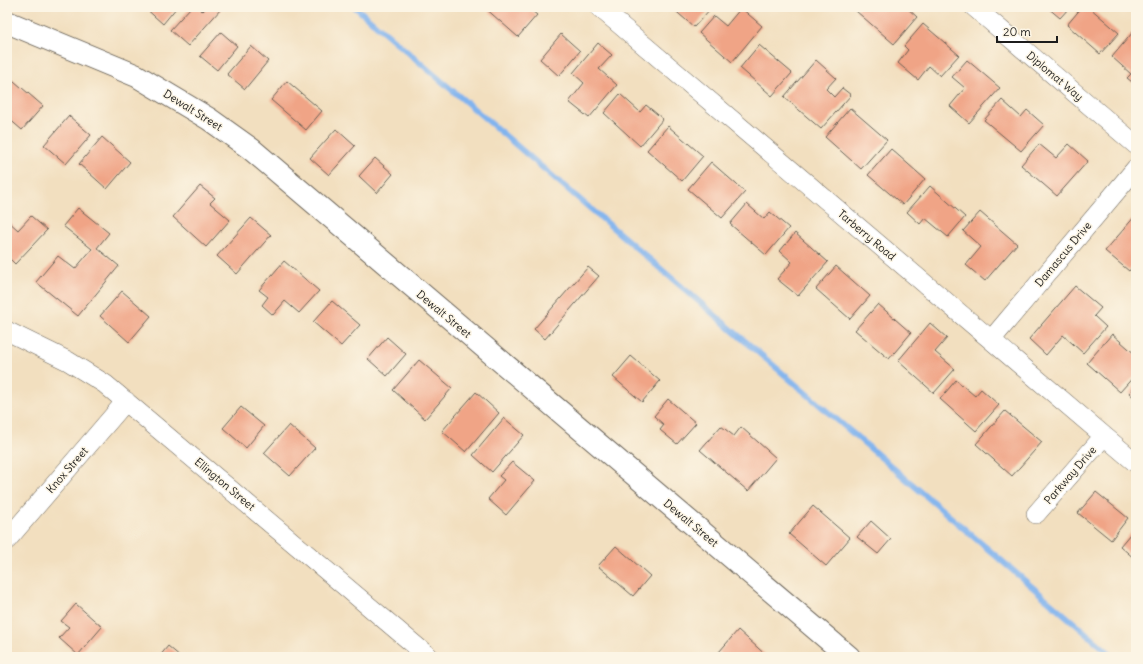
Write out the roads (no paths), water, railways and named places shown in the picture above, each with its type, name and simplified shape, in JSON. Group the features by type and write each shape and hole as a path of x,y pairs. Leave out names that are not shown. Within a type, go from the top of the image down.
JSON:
{"street":[{"name":"Tarberry Road","path":"599,7 1136,463"},
{"name":"Diplomat Way","path":"974,7 1136,145"},
{"name":"Dewalt Street","path":"7,22 137,76 209,119 251,149 849,657"},
{"name":"Damascus Drive","path":"991,340 1136,168"},
{"name":"Ellington Street","path":"7,331 68,360 105,384 429,657"},
{"name":"Knox Street","path":"7,540 126,401"},
{"name":"Parkway Drive","path":"1036,514 1104,436"}],"waterway":[{"path":"355,7 1114,657"}]}
